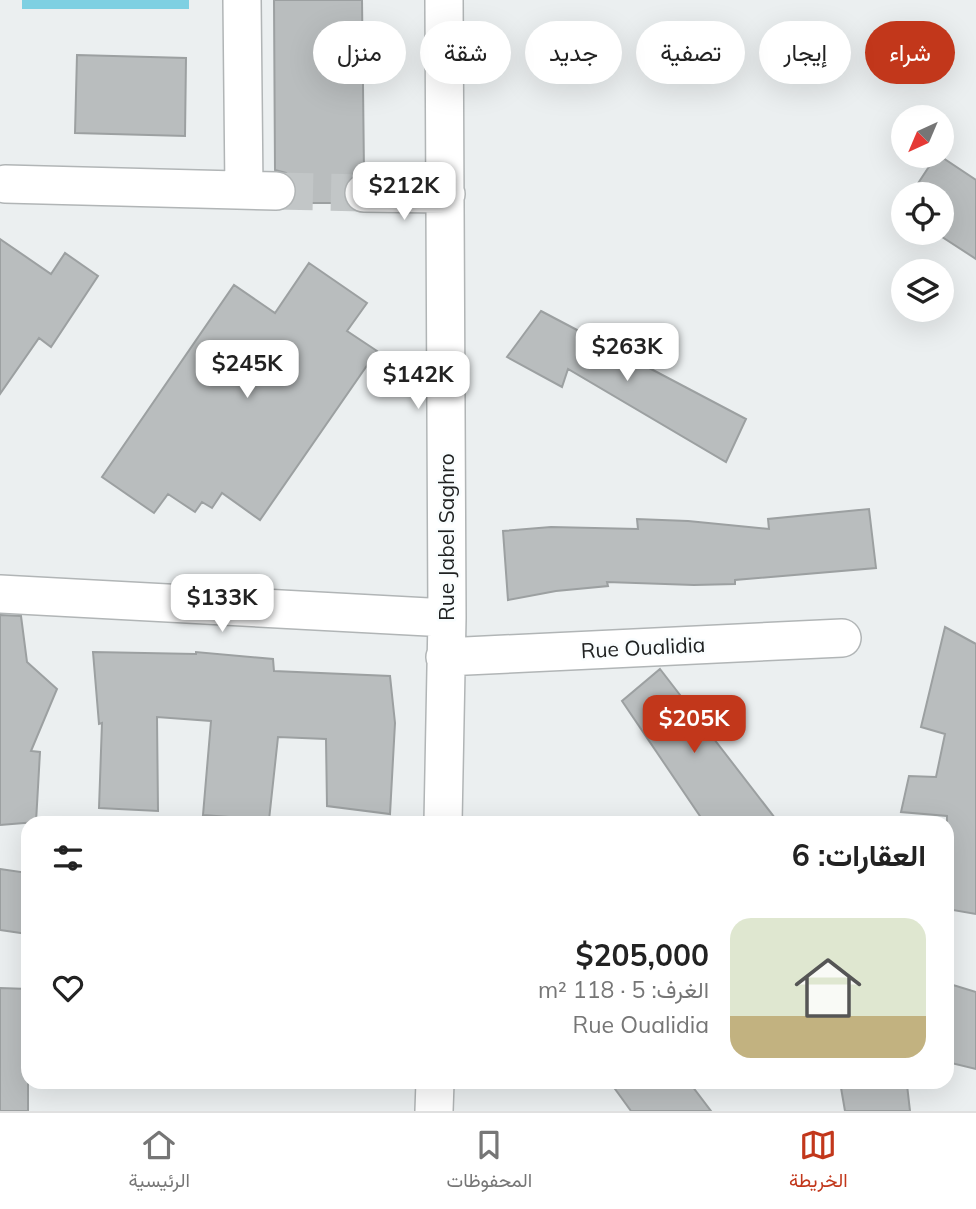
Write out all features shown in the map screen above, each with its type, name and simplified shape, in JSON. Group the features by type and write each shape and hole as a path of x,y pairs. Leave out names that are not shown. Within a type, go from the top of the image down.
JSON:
{"street":[{"path":"5,184 260,190 242,0"},
{"name":"Rue Jabel Saghro","path":"443,816 447,618 444,0"},
{"path":"364,192 446,194"},
{"path":"0,594 447,618"},
{"name":"Rue Oualidia","path":"445,657 842,638"},
{"path":"434,1111 435,1089"}],"shaded area":[{"path":"22,0 189,0 189,9 22,9"}],"building":[{"path":"274,0 362,0 362,21 313,21 313,84 363,84 364,172 354,174 346,182 343,192 346,203 293,203 297,192 295,182 286,173 275,170"},
{"path":"77,55 186,58 185,136 75,133"},
{"path":"954,165 976,180 976,259 954,245 954,182 919,182 928,168 954,168"},
{"path":"0,239 51,274 65,253 98,276 51,347 39,338 0,394"},
{"path":"309,263 367,303 347,331 377,351 260,520 222,493 212,508 202,502 195,512 168,494 154,513 102,477 234,285 275,313"},
{"path":"541,311 746,419 726,462 568,369 562,387 507,357"},
{"path":"869,509 876,568 735,580 735,584 607,582 608,586 556,591 508,600 503,531 551,527 638,529 637,519 769,529 768,519"},
{"path":"0,615 21,616 27,662 57,689 31,751 40,752 36,816 21,816 21,823 0,825"},
{"path":"945,627 976,644 976,914 954,910 954,816 901,812 909,776 936,777 945,734 921,727"},
{"path":"93,652 196,652 273,659 274,671 390,676 395,723 390,814 327,806 326,739 278,737 269,816 203,815 211,721 157,717 158,811 99,808 102,723 99,724"},
{"path":"660,669 773,816 700,816 622,701"},
{"path":"0,869 21,872 21,933 0,930"},
{"path":"954,985 976,992 976,1069 954,1064"},
{"path":"0,988 21,989 21,1089 28,1089 28,1111 0,1111"},
{"path":"615,1089 694,1089 711,1111 631,1111"},
{"path":"841,1089 907,1089 910,1111 845,1111"}],"tunnel":[{"path":"276,191 364,193"}]}
